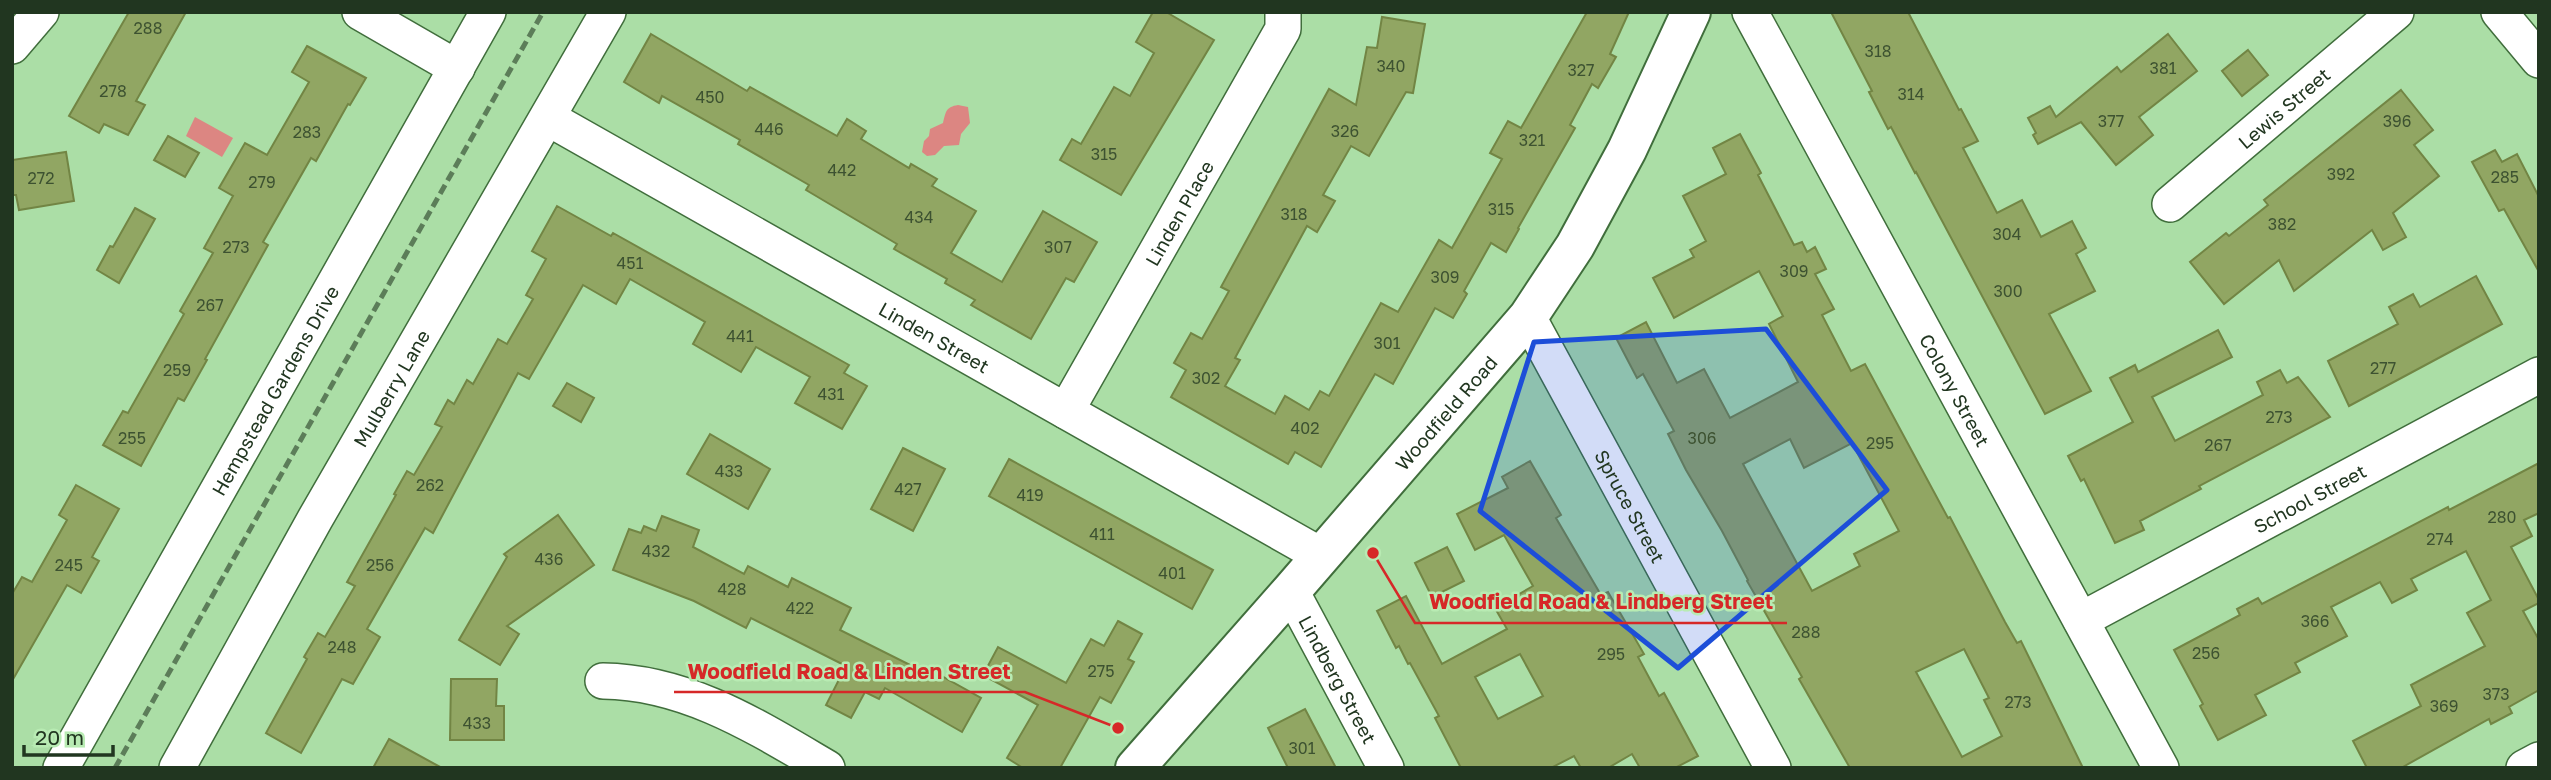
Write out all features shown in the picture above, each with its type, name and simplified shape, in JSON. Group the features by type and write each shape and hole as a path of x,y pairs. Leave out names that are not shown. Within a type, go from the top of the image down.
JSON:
{"main road":[{"name":"Woodfield Road","path":"1135,768 1528,317 1574,246 1626,150 1691,12"}],"street":[{"path":"12,46 41,12"},
{"path":"360,12 457,68"},
{"name":"Hempstead Gardens Drive","path":"61,768 488,12"},
{"name":"Mulberry Lane","path":"177,768 315,519 608,12"},
{"name":"Linden Place","path":"1066,411 1283,29 1283,12"},
{"name":"Colony Street","path":"1750,12 2161,768"},
{"name":"Lewis Street","path":"2170,204 2396,12"},
{"path":"2500,12 2539,61"},
{"name":"Linden Street","path":"548,118 1322,556"},
{"name":"Spruce Street","path":"1528,317 1773,768"},
{"name":"School Street","path":"2081,620 2539,375"},
{"name":"Lindberg Street","path":"1291,591 1386,768"},
{"path":"603,681 630,681 735,714 827,768"},
{"path":"2524,768 2539,760"}],"highlighted area":[{"path":"1766,329 1887,490 1678,668 1480,511 1534,342"}],"shaded area":[{"path":"958,105 968,107 970,123 961,134 959,145 944,146 935,155 927,156 922,152 930,129 943,123 947,110"},
{"path":"195,117 233,138 222,157 186,136"}],"building":[{"path":"129,12 186,12 136,101 145,105 128,135 104,124 99,133 69,116"},
{"path":"1153,12 1166,12 1214,40 1121,195 1060,160 1072,139 1081,144 1114,87 1130,96 1154,53 1136,42"},
{"path":"1587,12 1629,12 1610,54 1616,57 1598,88 1592,84 1570,125 1575,128 1506,252 1491,243 1464,291 1467,294 1453,318 1435,308 1393,384 1375,374 1321,467 1295,452 1288,464 1171,397 1186,370 1174,363 1191,333 1202,339 1229,291 1221,287 1329,89 1356,105 1367,47 1377,48 1382,17 1425,24 1413,93 1406,92 1369,156 1351,146 1323,195 1335,201 1317,232 1307,226 1235,358 1240,360 1225,386 1275,414 1285,396 1309,410 1320,391 1329,396 1381,303 1398,312 1439,240 1452,248 1502,159 1490,153 1508,121 1521,128"},
{"path":"1831,12 1908,12 1978,141 1963,148 1997,213 2022,200 2041,237 2072,221 2086,248 2076,254 2095,291 2049,314 2091,391 2045,414 1916,172 1891,127 1888,129 1869,92 1872,91"},
{"path":"651,34 747,91 750,87 837,136 847,119 866,131 861,139 909,168 911,164 937,179 932,186 976,211 951,253 1002,282 1043,211 1097,242 1074,282 1066,278 1031,339 971,305 975,300 945,283 947,279 894,249 897,244 806,190 809,185 738,144 740,140 662,96 659,103 624,82"},
{"path":"2168,34 2197,71 2139,117 2153,135 2116,165 2081,122 2038,144 2028,118 2050,106 2056,117 2117,67 2121,72"},
{"path":"307,46 366,78 316,161 311,158 263,242 268,245 205,359 207,360 184,401 178,398 141,466 103,445 123,411 128,413 184,314 180,311 213,253 204,248 233,196 219,188 245,143 267,155 309,82 292,72"},
{"path":"2248,50 2268,75 2242,96 2222,71"},
{"path":"2401,90 2433,130 2414,145 2439,176 2393,213 2406,237 2383,250 2372,230 2294,291 2279,260 2224,304 2190,262 2226,233 2229,236 2268,205 2264,200"},
{"path":"1740,134 1794,245 1802,242 1807,252 1815,247 1826,269 1815,274 1834,309 1822,315 1851,371 1865,364 2005,622 2017,643 2021,641 2083,768 1850,768 1799,679 1802,677 1747,581 1722,531 1686,470 1668,434 1674,431 1643,374 1637,378 1616,338 1646,322 1677,383 1704,369 1730,418 1798,382 1769,324 1783,316 1759,271 1674,318 1653,278 1694,257 1690,250 1706,241 1683,196 1726,174 1713,148","holes":["1790,439 1804,468 1852,443 1899,531 1854,554 1860,566 1812,591 1743,464","1964,649 1989,698 1984,700 2002,736 1962,757 1916,672"]},
{"path":"168,136 199,153 185,177 154,160"},
{"path":"2495,150 2502,162 2517,154 2539,197 2539,272 2504,209 2499,211 2472,162"},
{"path":"66,152 74,201 19,210 16,195 12,195 12,160"},
{"path":"557,206 611,236 613,233 849,365 844,373 867,386 842,429 795,403 810,377 756,347 741,372 693,344 705,322 630,279 616,304 583,285 529,379 518,373 433,533 425,528 367,629 380,637 353,684 342,679 301,753 266,733 307,659 304,657 318,633 325,637 355,586 347,582 407,471 414,475 442,427 435,424 448,400 454,404 467,380 473,384 498,339 507,344 533,299 526,295 546,259 532,251"},
{"path":"135,208 155,219 119,283 97,270"},
{"path":"2476,276 2502,324 2349,406 2328,361 2398,324 2389,307 2413,294 2420,307"},
{"path":"2218,330 2232,357 2152,397 2175,441 2263,395 2257,382 2280,370 2287,383 2298,377 2330,417 2199,486 2201,489 2140,521 2144,530 2115,543 2084,479 2081,481 2068,456 2133,422 2110,378 2135,365 2138,372"},
{"path":"567,383 594,398 581,422 553,406"},
{"path":"710,434 770,469 748,509 687,474"},
{"path":"903,448 945,469 913,531 871,509"},
{"path":"1009,459 1213,570 1192,609 989,496"},
{"path":"1530,461 1561,515 1556,518 1601,595 1608,592 1644,654 1638,657 1659,696 1664,693 1698,756 1675,768 1640,768 1632,754 1608,768 1581,768 1574,756 1551,768 1461,768 1435,718 1439,716 1410,663 1408,664 1399,646 1396,648 1377,611 1406,596 1442,664 1507,629 1495,608 1533,586 1504,535 1475,550 1457,514 1508,488 1502,477","holes":["1520,654 1543,696 1498,719 1475,677"]},
{"path":"2539,463 2539,513 2524,520 2532,536 2511,547 2539,600 2539,603 2523,611 2539,640 2539,690 2509,707 2512,713 2491,724 2489,719 2401,768 2367,768 2353,741 2421,706 2411,685 2485,646 2467,613 2491,600 2466,551 2411,579 2417,590 2392,603 2380,582 2331,607 2347,636 2295,663 2300,672 2255,695 2266,715 2218,740 2200,706 2203,704 2174,650 2240,615 2237,609 2258,598 2262,604"},
{"path":"76,485 119,509 92,557 99,561 81,593 67,585 12,681 12,594 22,577 32,582 67,520 59,515"},
{"path":"558,515 594,565 507,626 519,634 500,665 459,640 507,557 504,554"},
{"path":"662,516 699,530 693,547 744,574 748,566 788,587 792,578 851,608 840,630 926,673 929,669 981,698 962,732 885,688 879,699 865,692 851,718 826,705 846,666 751,618 746,628 694,601 613,570 629,529 641,533 644,526 656,531"},
{"path":"1447,547 1464,581 1432,597 1415,563"},
{"path":"1118,621 1142,634 1128,659 1134,662 1111,703 1100,697 1060,768 1023,768 1007,758 1038,705 983,675 998,647 1066,683 1091,639 1104,646"},
{"path":"451,679 497,679 496,706 504,706 504,740 450,740"},
{"path":"1305,709 1336,768 1288,768 1268,728"},
{"path":"389,739 442,768 373,768"}],"railway":[{"path":"115,768 543,12"}],"place":[{"name":"Woodfield Road & Lindberg Street","path":"1373,553"},
{"name":"Woodfield Road & Linden Street","path":"1118,728"}]}
